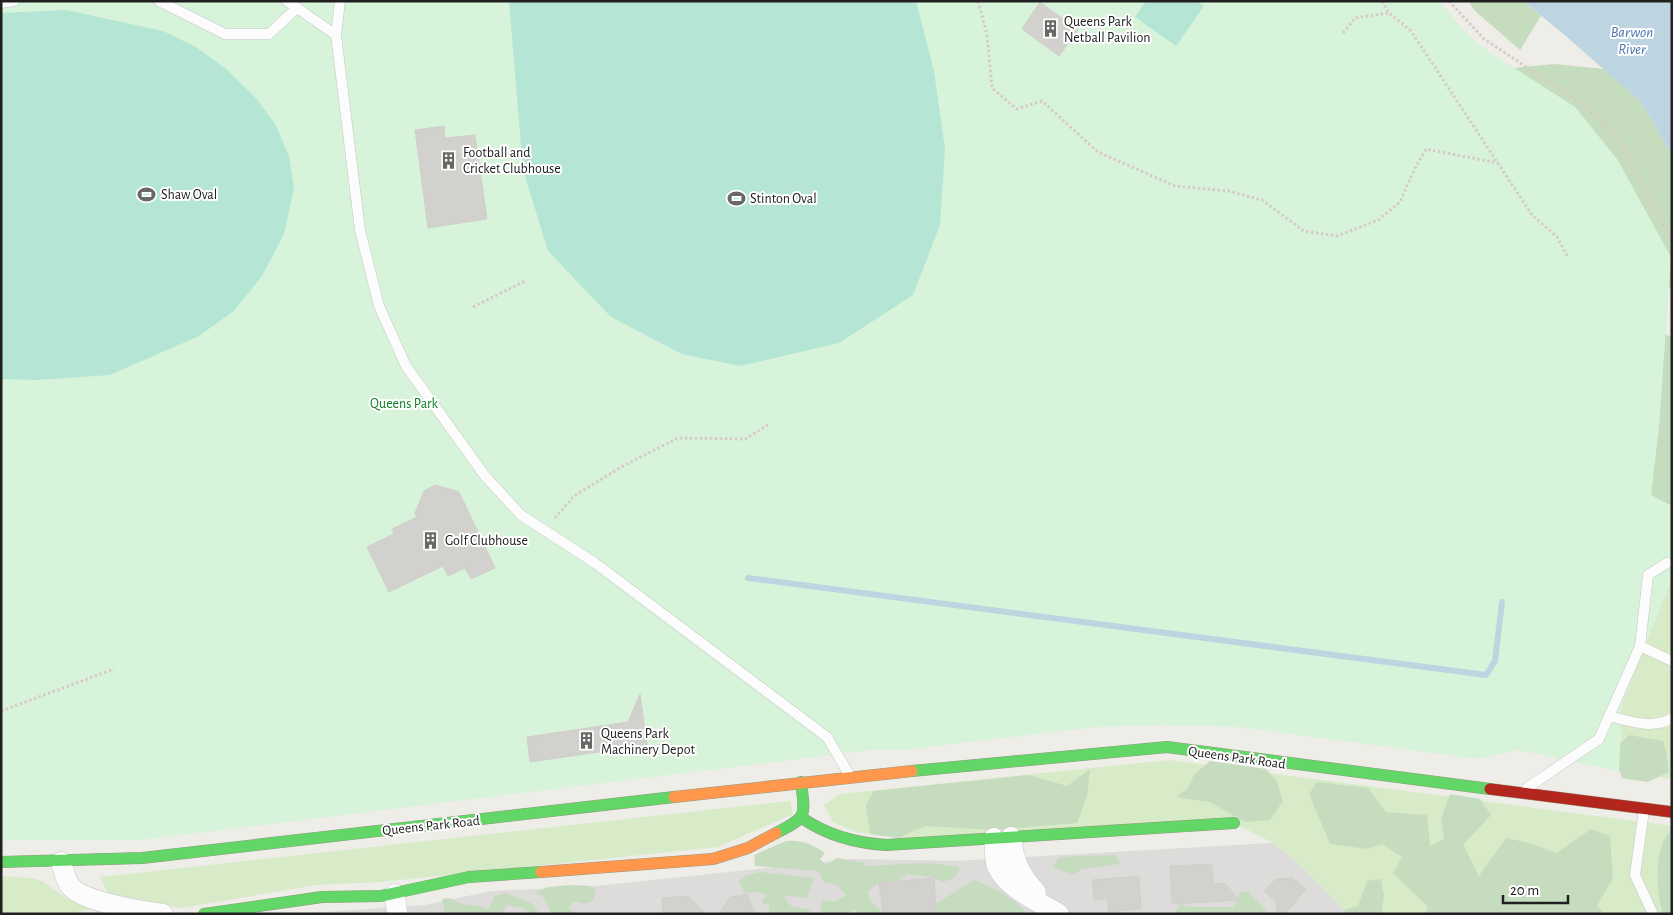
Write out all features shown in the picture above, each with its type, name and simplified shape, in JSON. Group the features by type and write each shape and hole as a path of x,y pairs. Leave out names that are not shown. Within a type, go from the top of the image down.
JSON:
{"main road":[{"name":"Queens Park Road","path":"1,862 61,862 142,858 800,782 1166,747 1518,794 1672,812"},
{"path":"204,914 322,897 374,905 396,894 438,882 469,877 625,868 713,860 748,848 795,824 802,818 804,811 800,782"},
{"path":"802,818 830,835 869,844 900,845 1234,823"}],"street":[{"path":"1003,838 1007,866 1015,886 1060,914"},
{"path":"61,862 69,884 77,892 102,901 163,914"},
{"path":"396,894 397,914"}],"lane":[{"path":"1,3 14,1"},
{"path":"159,1 225,34 269,34 297,8"},
{"path":"287,1 336,35"},
{"path":"340,1 336,35 360,230 380,306 406,366 485,476 521,515 603,568 827,736 850,777"},
{"path":"1518,794 1599,739 1640,646 1648,575 1667,562"},
{"path":"1640,646 1672,661"},
{"path":"1609,716 1643,724 1664,723 1672,718"},
{"path":"1644,810 1635,875 1653,914"}],"path":[{"path":"978,1 987,35 992,88 1017,109 1042,101 1098,152 1175,186 1228,191 1262,200 1304,231 1337,236 1378,220 1400,202 1414,170 1426,149 1498,164"},
{"path":"1382,1 1390,13 1412,31 1532,215 1558,237 1568,257"},
{"path":"1449,1 1484,39 1587,107 1618,139 1672,239"},
{"path":"1344,33 1355,18 1390,13"},
{"path":"474,307 524,281"},
{"path":"545,530 574,496 623,466 678,438 745,439 768,425"},
{"path":"1,710 114,669"}],"shaded area":[{"path":"1273,843 1297,862 1348,914 297,914 425,905 491,891 586,887 852,859 955,861"}],"green space":[{"name":"Queens Park","path":"1,1 1440,1 1464,31 1486,50 1575,107 1617,159 1671,257 1659,427 1651,495 1672,506 1672,578 1622,704 1619,771 1518,750 1477,759 1239,727 1163,725 1096,727 902,750 872,750 141,840 1,840"},
{"name":"Stinton Oval","path":"509,1 916,1 934,71 945,149 940,225 913,295 839,343 740,366 682,354 611,317 548,251 523,170"},
{"path":"1146,1 1197,1 1204,6 1176,46 1135,17"},
{"path":"1468,1 1523,1 1541,16 1520,50 1476,12"},
{"name":"Shaw Oval","path":"66,10 163,31 196,47 226,69 256,98 275,124 289,156 294,189 284,234 262,276 234,311 199,336 110,375 37,380 1,379 1,13"},
{"path":"1554,64 1604,69 1641,102 1672,155 1672,286 1655,302 1659,332 1672,337 1672,519 1429,352 1494,70"},
{"path":"1672,578 1672,779 1619,771 1622,704"},
{"path":"1629,735 1663,741 1669,772 1647,782 1622,778 1613,751"},
{"path":"1169,760 1672,826 1672,914 1348,914 1297,862 1273,843 1234,823 899,838 855,832 833,822 824,805 840,794"},
{"path":"1210,761 1266,769 1276,780 1283,801 1270,820 1245,822 1210,802 1176,797 1187,789 1194,775"},
{"path":"1090,769 1087,796 1077,823 992,830 925,826 899,838 870,834 866,805 874,791 1029,775 1067,786"},
{"path":"1317,782 1368,788 1386,812 1427,815 1430,846 1444,839 1441,819 1450,794 1480,799 1491,815 1463,845 1479,876 1506,838 1530,843 1556,853 1591,829 1610,836 1613,878 1597,906 1604,914 1426,914 1428,907 1393,873 1402,857 1382,844 1367,849 1330,844 1309,794"},
{"path":"790,801 793,814 718,847 381,882 316,885 181,908 108,894 100,877"},
{"path":"1672,830 1672,914 1663,914 1658,882 1659,857 1666,837"},
{"path":"786,841 802,842 825,853 820,859 826,865 837,858 865,863 864,866 929,863 961,867 954,878 943,882 932,877 907,874 900,880 879,883 868,891 870,900 885,914 860,914 855,909 847,914 821,914 821,900 835,902 846,895 837,885 824,882 818,871 755,866 754,855"},
{"path":"1116,855 1120,864 1082,869 1073,875 1052,867 1060,857"},
{"path":"760,872 814,878 807,898 783,895 791,906 811,910 810,914 769,914 769,905 763,904 762,900 767,896 760,892 744,893 739,881 746,875"},
{"path":"1,876 30,878 42,881 66,898 91,909 74,914 1,914"},
{"path":"1381,879 1384,896 1381,914 1346,914 1344,910 1358,906 1367,881"},
{"path":"973,880 1008,897 1026,912 1025,914 934,914 934,907 937,907 936,904"},
{"path":"590,886 596,890 593,901 584,904 575,901 568,907 576,914 552,914 544,898 536,892 548,887"},
{"path":"1248,891 1269,914 1177,914 1175,912 1181,904 1188,907 1234,907 1240,892"},
{"path":"505,893 531,903 538,911 532,914 523,908 508,905 500,914 445,914 442,899 449,898 462,904 488,909 495,896"}],"water":[{"name":"Barwon River","path":"1523,1 1672,1 1672,155 1641,102"}],"building":[{"name":"Queens Park Netball Pavilion","path":"1040,2 1078,30 1059,56 1022,29"},
{"name":"Football and Cricket Clubhouse","path":"444,126 445,138 475,135 487,219 428,228 415,130"},
{"name":"Golf Clubhouse","path":"435,485 459,492 495,568 471,579 465,568 448,576 443,566 389,592 367,547 394,534 392,529 417,517 415,513 424,491"},
{"name":"Queens Park Machinery Depot","path":"640,694 647,745 530,762 527,737 628,722"},
{"path":"1212,864 1213,884 1224,883 1240,900 1172,904 1170,866"},
{"path":"1139,876 1141,909 1108,912 1108,899 1094,900 1092,880"},
{"path":"934,878 936,907 934,907 934,914 883,913 879,883"},
{"path":"1293,878 1306,889 1285,914 1277,914 1277,903 1264,891 1276,879"},
{"path":"747,894 755,914 719,914 730,897"},
{"path":"688,896 706,914 663,914 662,898"}],"waterway":[{"path":"748,578 1486,675 1495,661 1502,602"}],"traffic: fast":[{"path":"912,771 1167,747 1490,789"},
{"path":"776,833 794,823 802,814 801,782"},
{"path":"1,862 142,858 674,797"},
{"path":"802,818 822,830 842,838 886,845 1234,823"},
{"path":"204,914 322,897 381,896 469,877 541,872"}],"traffic: slow":[{"path":"674,797 912,771"},
{"path":"541,872 713,859 748,848 776,833"}],"traffic: jam":[{"path":"1490,789 1672,812"}],"place":[{"name":"Queens Park Netball Pavilion","path":"1050,29"},
{"name":"Football and Cricket Clubhouse","path":"449,160"},
{"name":"Shaw Oval","path":"147,194"},
{"name":"Stinton Oval","path":"736,198"},
{"name":"Golf Clubhouse","path":"431,540"},
{"name":"Queens Park Machinery Depot","path":"587,741"}]}
